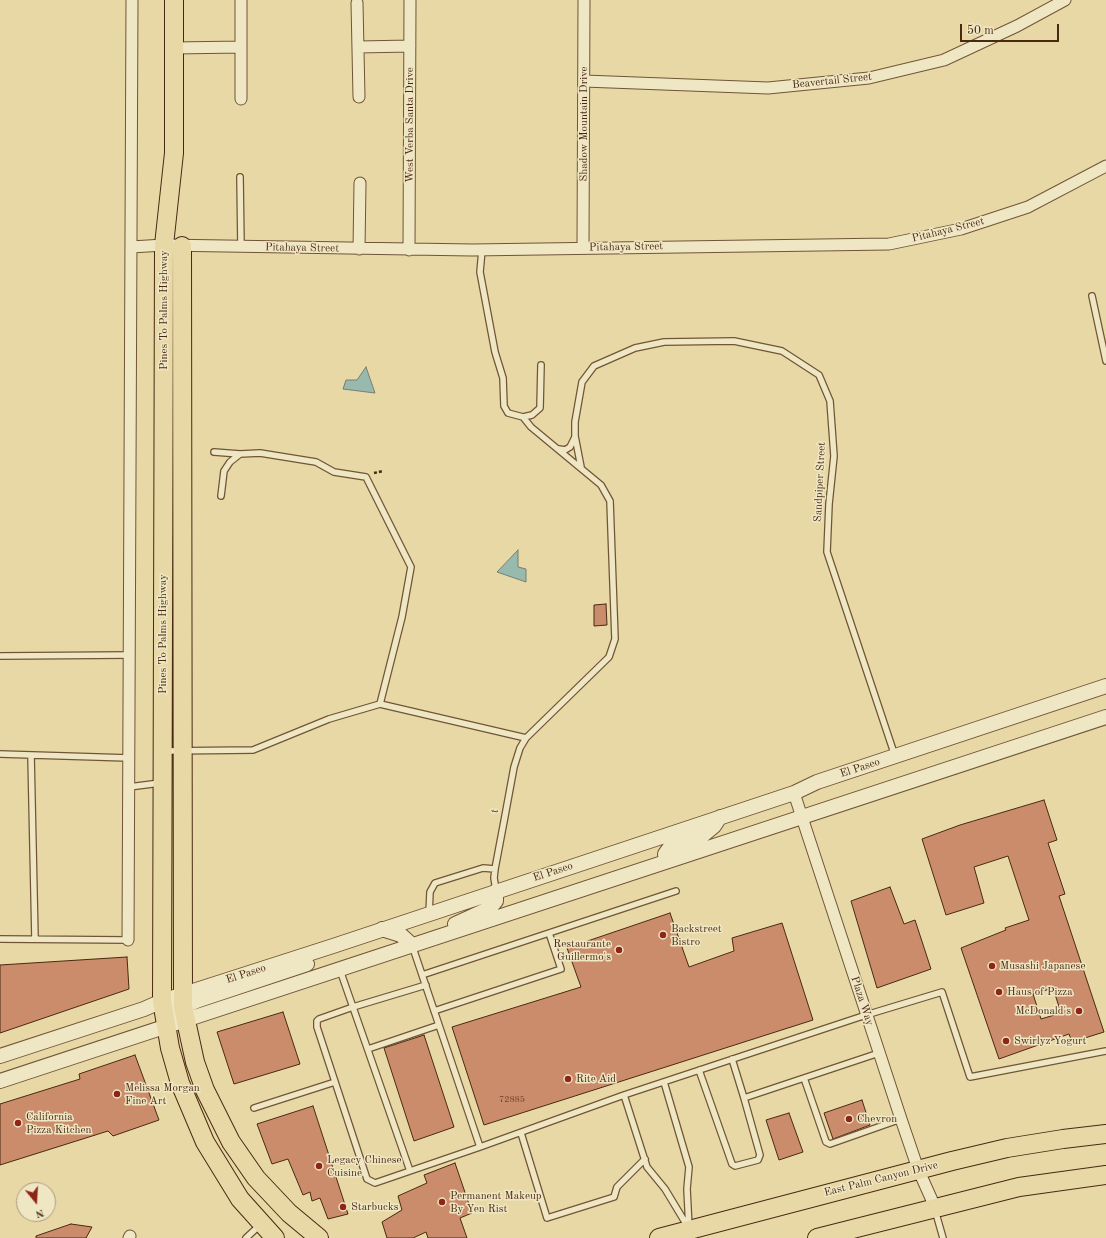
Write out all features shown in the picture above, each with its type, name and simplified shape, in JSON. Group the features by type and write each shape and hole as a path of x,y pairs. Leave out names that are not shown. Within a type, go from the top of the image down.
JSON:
{"main road":[{"name":"Pines To Palms Highway","path":"174,0 174,153 164,245 162,1001 170,1048 180,1083 205,1142 240,1199 275,1238"},
{"name":"Pines To Palms Highway","path":"182,246 184,1007 195,1062 205,1090 231,1142 256,1178 288,1213 319,1238"},
{"name":"East Palm Canyon Drive","path":"659,1238 918,1169 1007,1148 1063,1138 1106,1134"},
{"path":"817,1238 1019,1187 1106,1175"}],"street":[{"path":"128,940 132,0"},
{"name":"West Verba Santa Drive","path":"409,250 410,0"},
{"name":"Shadow Mountain Drive","path":"583,247 584,0"},
{"name":"Beavertail Street","path":"584,81 768,88 869,78 944,60 1017,26 1064,0"},
{"path":"241,1 241,99"},
{"path":"357,3 359,97"},
{"path":"358,47 410,46"},
{"path":"174,48 241,47"},
{"name":"Pitahaya Street","path":"131,247 164,245 482,250 583,247 889,244 961,229 1028,207 1106,166"},
{"path":"359,249 360,183"},
{"name":"El Paseo","path":"184,1007 306,965 342,943 382,929 794,793 817,782 1106,686"},
{"path":"0,1082 166,1025 170,1017 184,1007 340,969 1106,717"},
{"name":"Plaza Way","path":"794,793 918,1169 935,1207"},
{"path":"666,861 665,854 670,847 702,836 714,826 720,817"},
{"path":"415,944 428,935 451,927 490,908 496,900 496,891"},
{"path":"382,929 401,935 415,944"},
{"path":"0,1056 144,1009 162,1001 184,1007"}],"lane":[{"path":"240,178 241,247"},
{"path":"482,250 480,272 495,352 503,378 504,406 508,413 523,417 532,415 540,408 541,365"},
{"path":"1092,296 1106,361"},
{"name":"Sandpiper Street","path":"581,467 575,436 575,422 582,382 594,366 635,348 664,342 734,341 782,351 819,376 830,401 834,456 829,504 827,552 895,757"},
{"path":"162,751 183,752 254,750 329,719 380,704 526,738 605,662 614,644 610,501 601,485 531,427 523,417"},
{"path":"556,448 565,450 570,447 575,436"},
{"path":"214,452 240,454 260,453 316,462 334,472 363,476 368,481 411,567 402,617 380,704"},
{"path":"221,496 224,471 230,462 240,454"},
{"path":"0,656 129,655"},
{"name":"t","path":"496,891 494,878 495,869 514,767 520,748 526,738"},
{"path":"0,754 129,758"},
{"path":"31,755 34,939"},
{"path":"129,787 162,783"},
{"path":"429,914 430,892 435,883 483,868 495,869"},
{"path":"422,975 676,891"},
{"path":"434,1011 561,968 549,933"},
{"path":"0,939 128,940"},
{"path":"415,944 422,975 480,1147"},
{"path":"340,969 410,1171"},
{"path":"426,985 353,1007 317,1021 317,1027 367,1178 375,1183 521,1133 624,1095 866,1015 942,992 970,1077 1106,1051"},
{"path":"368,1049 439,1025"},
{"path":"744,1098 879,1053"},
{"path":"699,1070 732,1164 734,1166 758,1160 760,1155 732,1059"},
{"path":"804,1078 826,1142 830,1144 901,1119"},
{"path":"254,1108 335,1082"},
{"path":"664,1082 689,1167 687,1189 689,1229"},
{"path":"624,1095 647,1167 665,1189 689,1229"},
{"path":"521,1133 547,1218 614,1197 617,1187 645,1159"},
{"path":"935,1207 943,1238"},
{"path":"246,1238 262,1224"}],"water":[{"path":"366,367 375,393 343,389 346,380 357,380"},
{"path":"518,550 518,567 526,569 526,582 497,572"}],"building":[{"path":"606,604 607,625 594,626 594,605"},
{"path":"1044,800 1057,840 1048,843 1065,894 1059,896 1104,1032 1072,1042 1069,1034 999,1059 961,948 1006,930 1005,928 1029,920 1008,856 974,867 984,903 946,915 922,839 960,825","holes":["1053,988 1061,1013 1041,1019 1033,994"]},
{"path":"890,887 904,924 915,920 931,969 877,988 851,901"},
{"path":"670,913 689,967 734,951 732,938 782,923 813,1020 484,1125 452,1027 581,987 567,948"},
{"path":"127,957 129,989 0,1033 0,965"},
{"path":"283,1012 300,1064 234,1084 217,1032"},
{"path":"424,1035 454,1127 414,1141 384,1048"},
{"path":"135,1055 159,1120 113,1136 108,1131 0,1165 0,1104 80,1079 79,1074"},
{"path":"862,1100 870,1125 833,1139 824,1113"},
{"path":"313,1106 348,1214 328,1219 320,1198 312,1201 310,1192 303,1195 288,1159 272,1164 257,1124"},
{"path":"789,1113 803,1152 779,1160 766,1120"},
{"path":"455,1163 472,1213 460,1218 467,1238 428,1238 426,1232 413,1238 387,1238 382,1222 402,1210 398,1196 427,1183 424,1175"},
{"path":"71,1224 92,1227 86,1238 36,1238 36,1236"}],"place":[{"name":"Backstreet Bistro","path":"663,935"},
{"name":"Restaurante Guillermo's","path":"619,950"},
{"name":"Musashi Japanese","path":"992,966"},
{"name":"Haus of Pizza","path":"999,992"},
{"name":"McDonald's","path":"1079,1011"},
{"name":"Swirlyz Yogurt","path":"1006,1041"},
{"name":"Rite Aid","path":"568,1079"},
{"name":"Melissa Morgan Fine Art","path":"117,1094"},
{"name":"Chevron","path":"849,1119"},
{"name":"California Pizza Kitchen","path":"18,1123"},
{"name":"Legacy Chinese Cuisine","path":"319,1166"},
{"name":"Permanent Makeup By Yen Rist","path":"442,1202"},
{"name":"Starbucks","path":"343,1207"}]}
